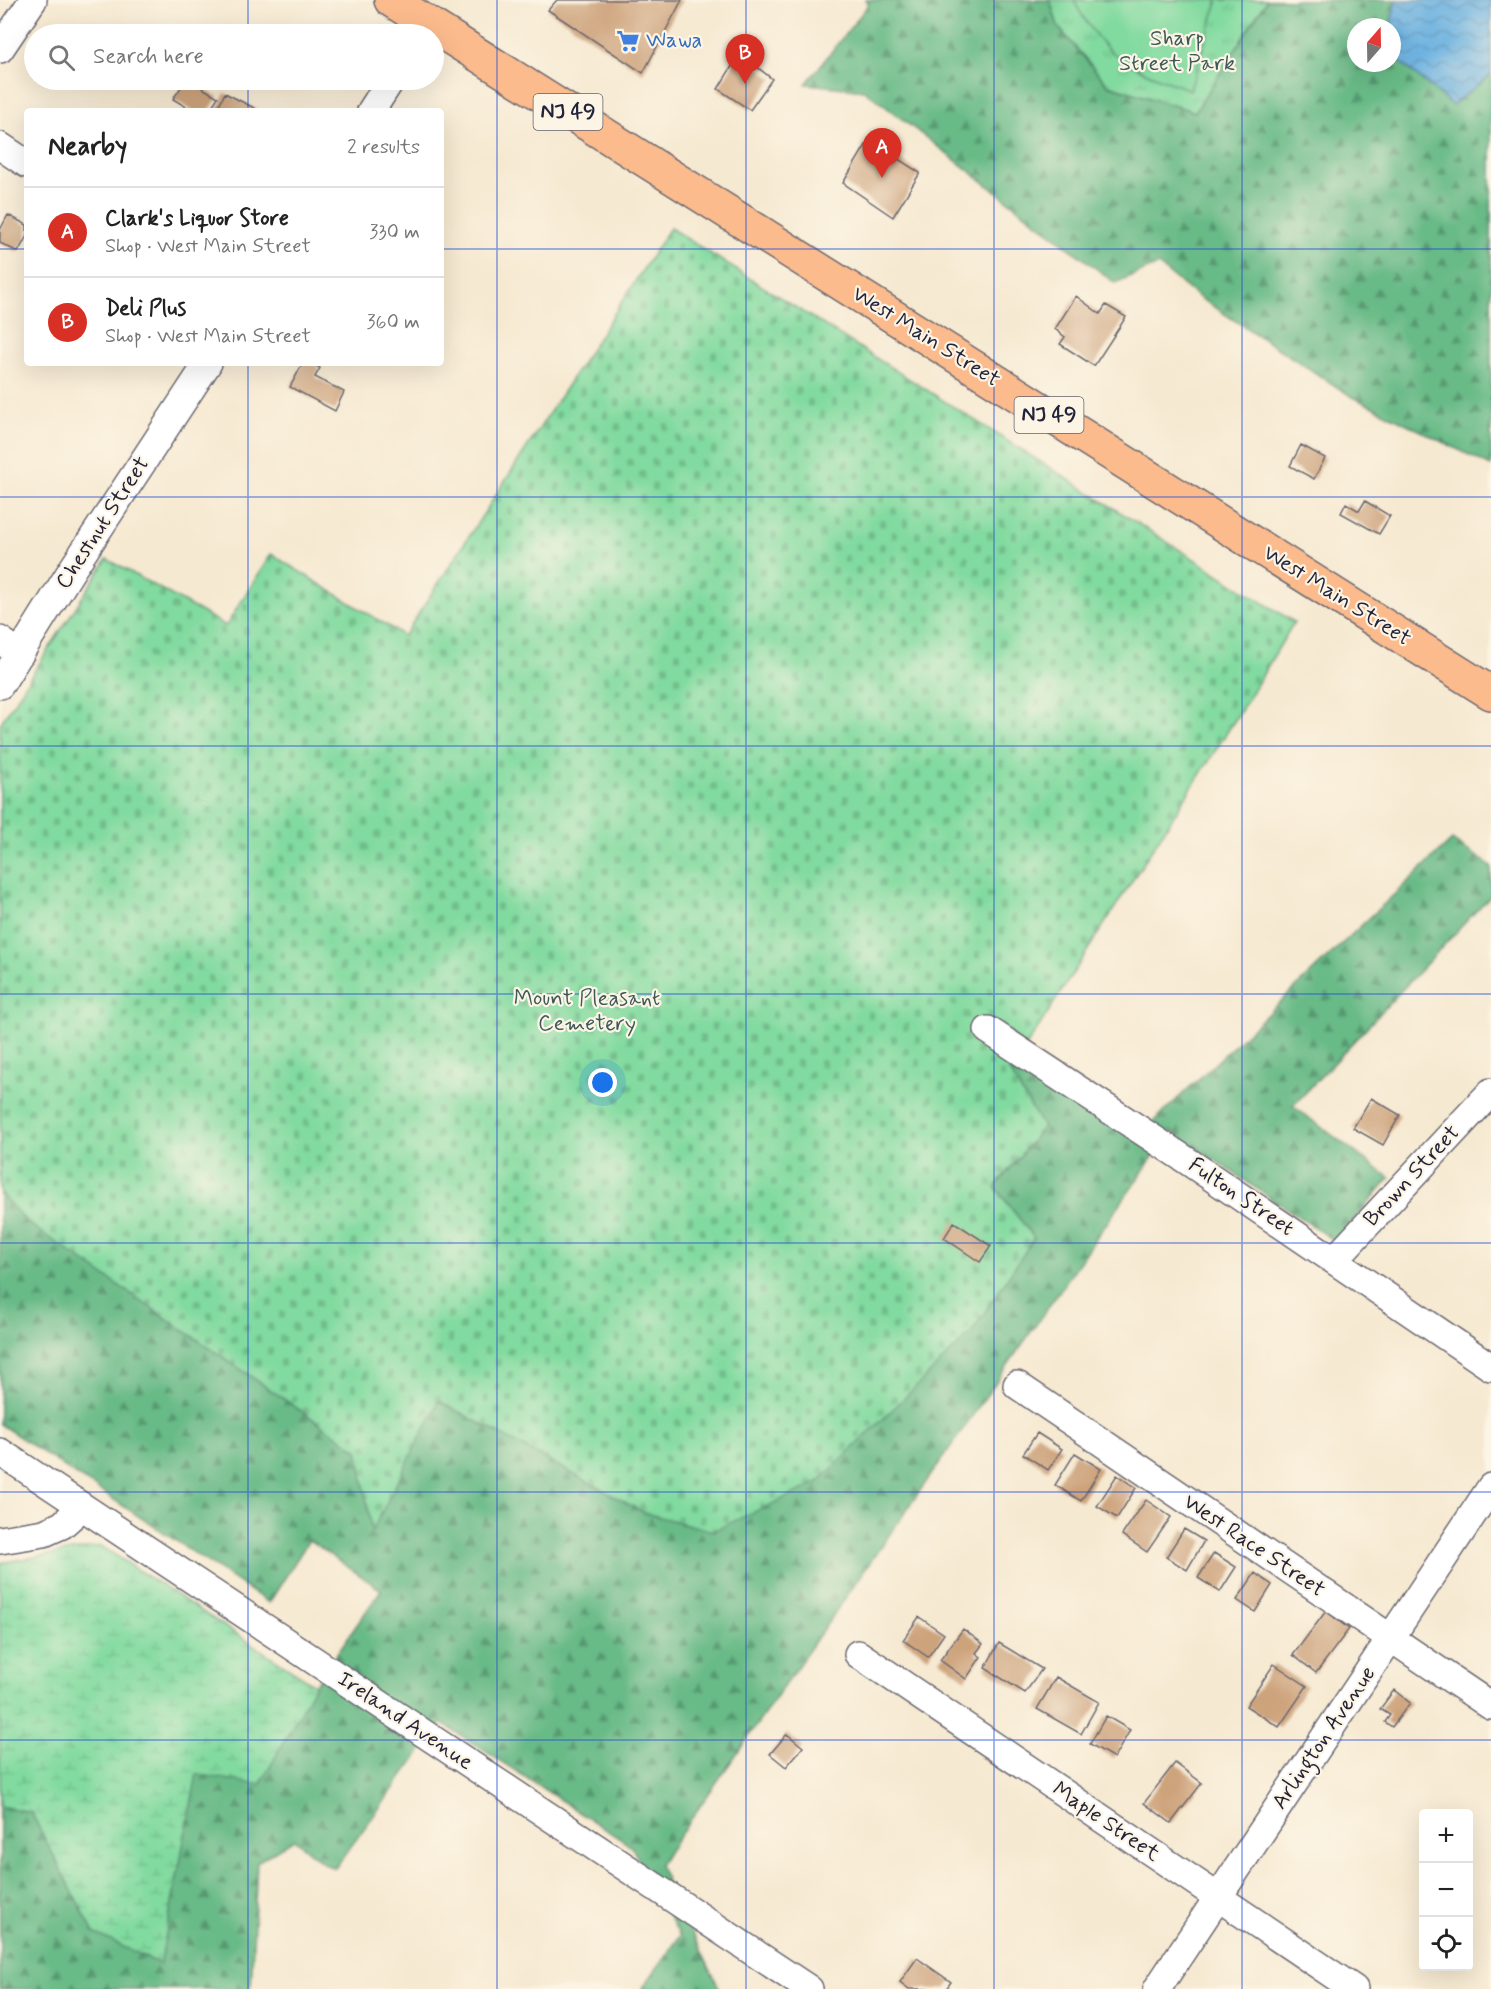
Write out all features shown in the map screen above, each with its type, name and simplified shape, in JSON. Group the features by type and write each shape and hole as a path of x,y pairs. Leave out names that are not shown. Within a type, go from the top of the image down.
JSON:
{"highway":[{"name":"West Main Street","path":"391,0 418,24"},
{"name":"West Main Street","path":"444,41 1491,693"}],"street":[{"path":"0,50 33,0"},
{"path":"373,108 385,90"},
{"path":"0,146 24,162"},
{"name":"Chestnut Street","path":"0,685 10,647 74,568 206,366"},
{"name":"Fulton Street","path":"988,1030 1165,1146 1491,1367"},
{"name":"Brown Street","path":"1334,1260 1491,1092"},
{"name":"West Race Street","path":"1017,1385 1491,1706"},
{"name":"Ireland Avenue","path":"0,1452 809,1989"},
{"name":"Arlington Avenue","path":"1157,1989 1491,1487"},
{"path":"0,1540 44,1533 62,1526 82,1507"},
{"name":"Maple Street","path":"858,1654 1354,1989"}],"green space":[{"path":"866,0 1050,0 1058,27 1108,85 1195,112 1267,0 1396,0 1392,18 1347,18 1347,72 1401,72 1401,62 1452,105 1491,75 1491,466 1351,396 1197,296 1158,265 1115,283 864,90 806,84 869,4"},
{"name":"Sharp Street Park","path":"1050,0 1287,0 1195,112 1108,85 1058,27"},
{"path":"1074,0 1218,0 1190,90 1140,70 1113,53 1091,28"},
{"name":"Mount Pleasant Cemetery","path":"670,228 1294,622 1247,701 1022,1053 1001,1058 1043,1127 995,1187 1034,1238 971,1333 817,1483 713,1531 645,1513 439,1401 372,1531 358,1450 28,1223 0,1193 0,724 107,559 226,626 271,554 404,636"},
{"path":"1452,840 1491,866 1491,895 1293,1106 1390,1178 1335,1241 1171,1131 659,1865 720,1989 642,1989 680,1936 631,1846 442,1723 335,1868 324,1864 294,1839 257,1862 251,1989 0,1989 0,1806 31,1812 94,1933 160,1964 197,1773 260,1785 315,1685 381,1590 309,1540 269,1603 0,1424 0,1193 28,1223 358,1450 372,1530 439,1401 645,1513 971,1333 1034,1238 995,1187 1043,1127 1001,1058 1022,1053 1136,1138"},
{"path":"101,1546 315,1685 260,1785 197,1774 160,1964 94,1933 31,1812 0,1806 0,1563"}],"water":[{"path":"1396,0 1491,0 1491,75 1452,105 1401,62 1401,18 1392,18"}],"building":[{"name":"Wawa","path":"557,0 682,0 643,73 548,10"},
{"path":"740,53 772,79 750,110 718,89"},
{"path":"179,90 206,90 218,97 211,108 188,108 173,99"},
{"path":"225,93 254,108 218,108"},
{"path":"869,140 920,173 893,217 843,183"},
{"path":"8,215 24,223 24,241 18,252 0,243 0,230"},
{"path":"1076,296 1100,314 1106,305 1126,317 1094,366 1060,344 1065,337 1055,329"},
{"path":"301,366 316,366 320,368 315,377 344,392 335,411 290,387"},
{"path":"1301,445 1325,458 1314,479 1290,466"},
{"path":"1365,501 1390,516 1379,534 1341,513 1346,503 1359,511"},
{"path":"1371,1098 1400,1115 1383,1145 1353,1128"},
{"path":"954,1222 991,1246 980,1262 944,1238"},
{"path":"1037,1433 1062,1449 1048,1470 1023,1454"},
{"path":"1075,1453 1101,1469 1081,1501 1055,1485"},
{"path":"1117,1475 1136,1488 1117,1518 1097,1506"},
{"path":"1146,1500 1171,1517 1147,1552 1122,1535"},
{"path":"1184,1529 1204,1541 1187,1570 1166,1557"},
{"path":"1214,1553 1236,1567 1220,1592 1198,1578"},
{"path":"1255,1573 1272,1585 1255,1612 1237,1600"},
{"path":"1326,1611 1349,1629 1316,1673 1293,1655"},
{"path":"919,1617 944,1634 928,1657 903,1640"},
{"path":"963,1629 983,1644 976,1653 981,1657 966,1679 940,1660"},
{"path":"999,1643 1042,1669 1025,1693 985,1668"},
{"path":"1274,1664 1307,1686 1279,1727 1246,1706"},
{"path":"1056,1677 1099,1702 1081,1734 1037,1709"},
{"path":"1394,1690 1410,1703 1392,1727 1385,1722 1390,1715 1380,1709"},
{"path":"1106,1716 1130,1730 1114,1758 1090,1744"},
{"path":"787,1734 803,1747 786,1767 770,1754"},
{"path":"1175,1763 1202,1783 1171,1823 1144,1803"},
{"path":"917,1958 951,1982 946,1989 909,1989 900,1982"}],"place":[{"name":"Wawa","path":"628,41"},
{"name":"Deli Plus","path":"745,84"},
{"name":"Clark's Liquor Store","path":"882,178"}]}
